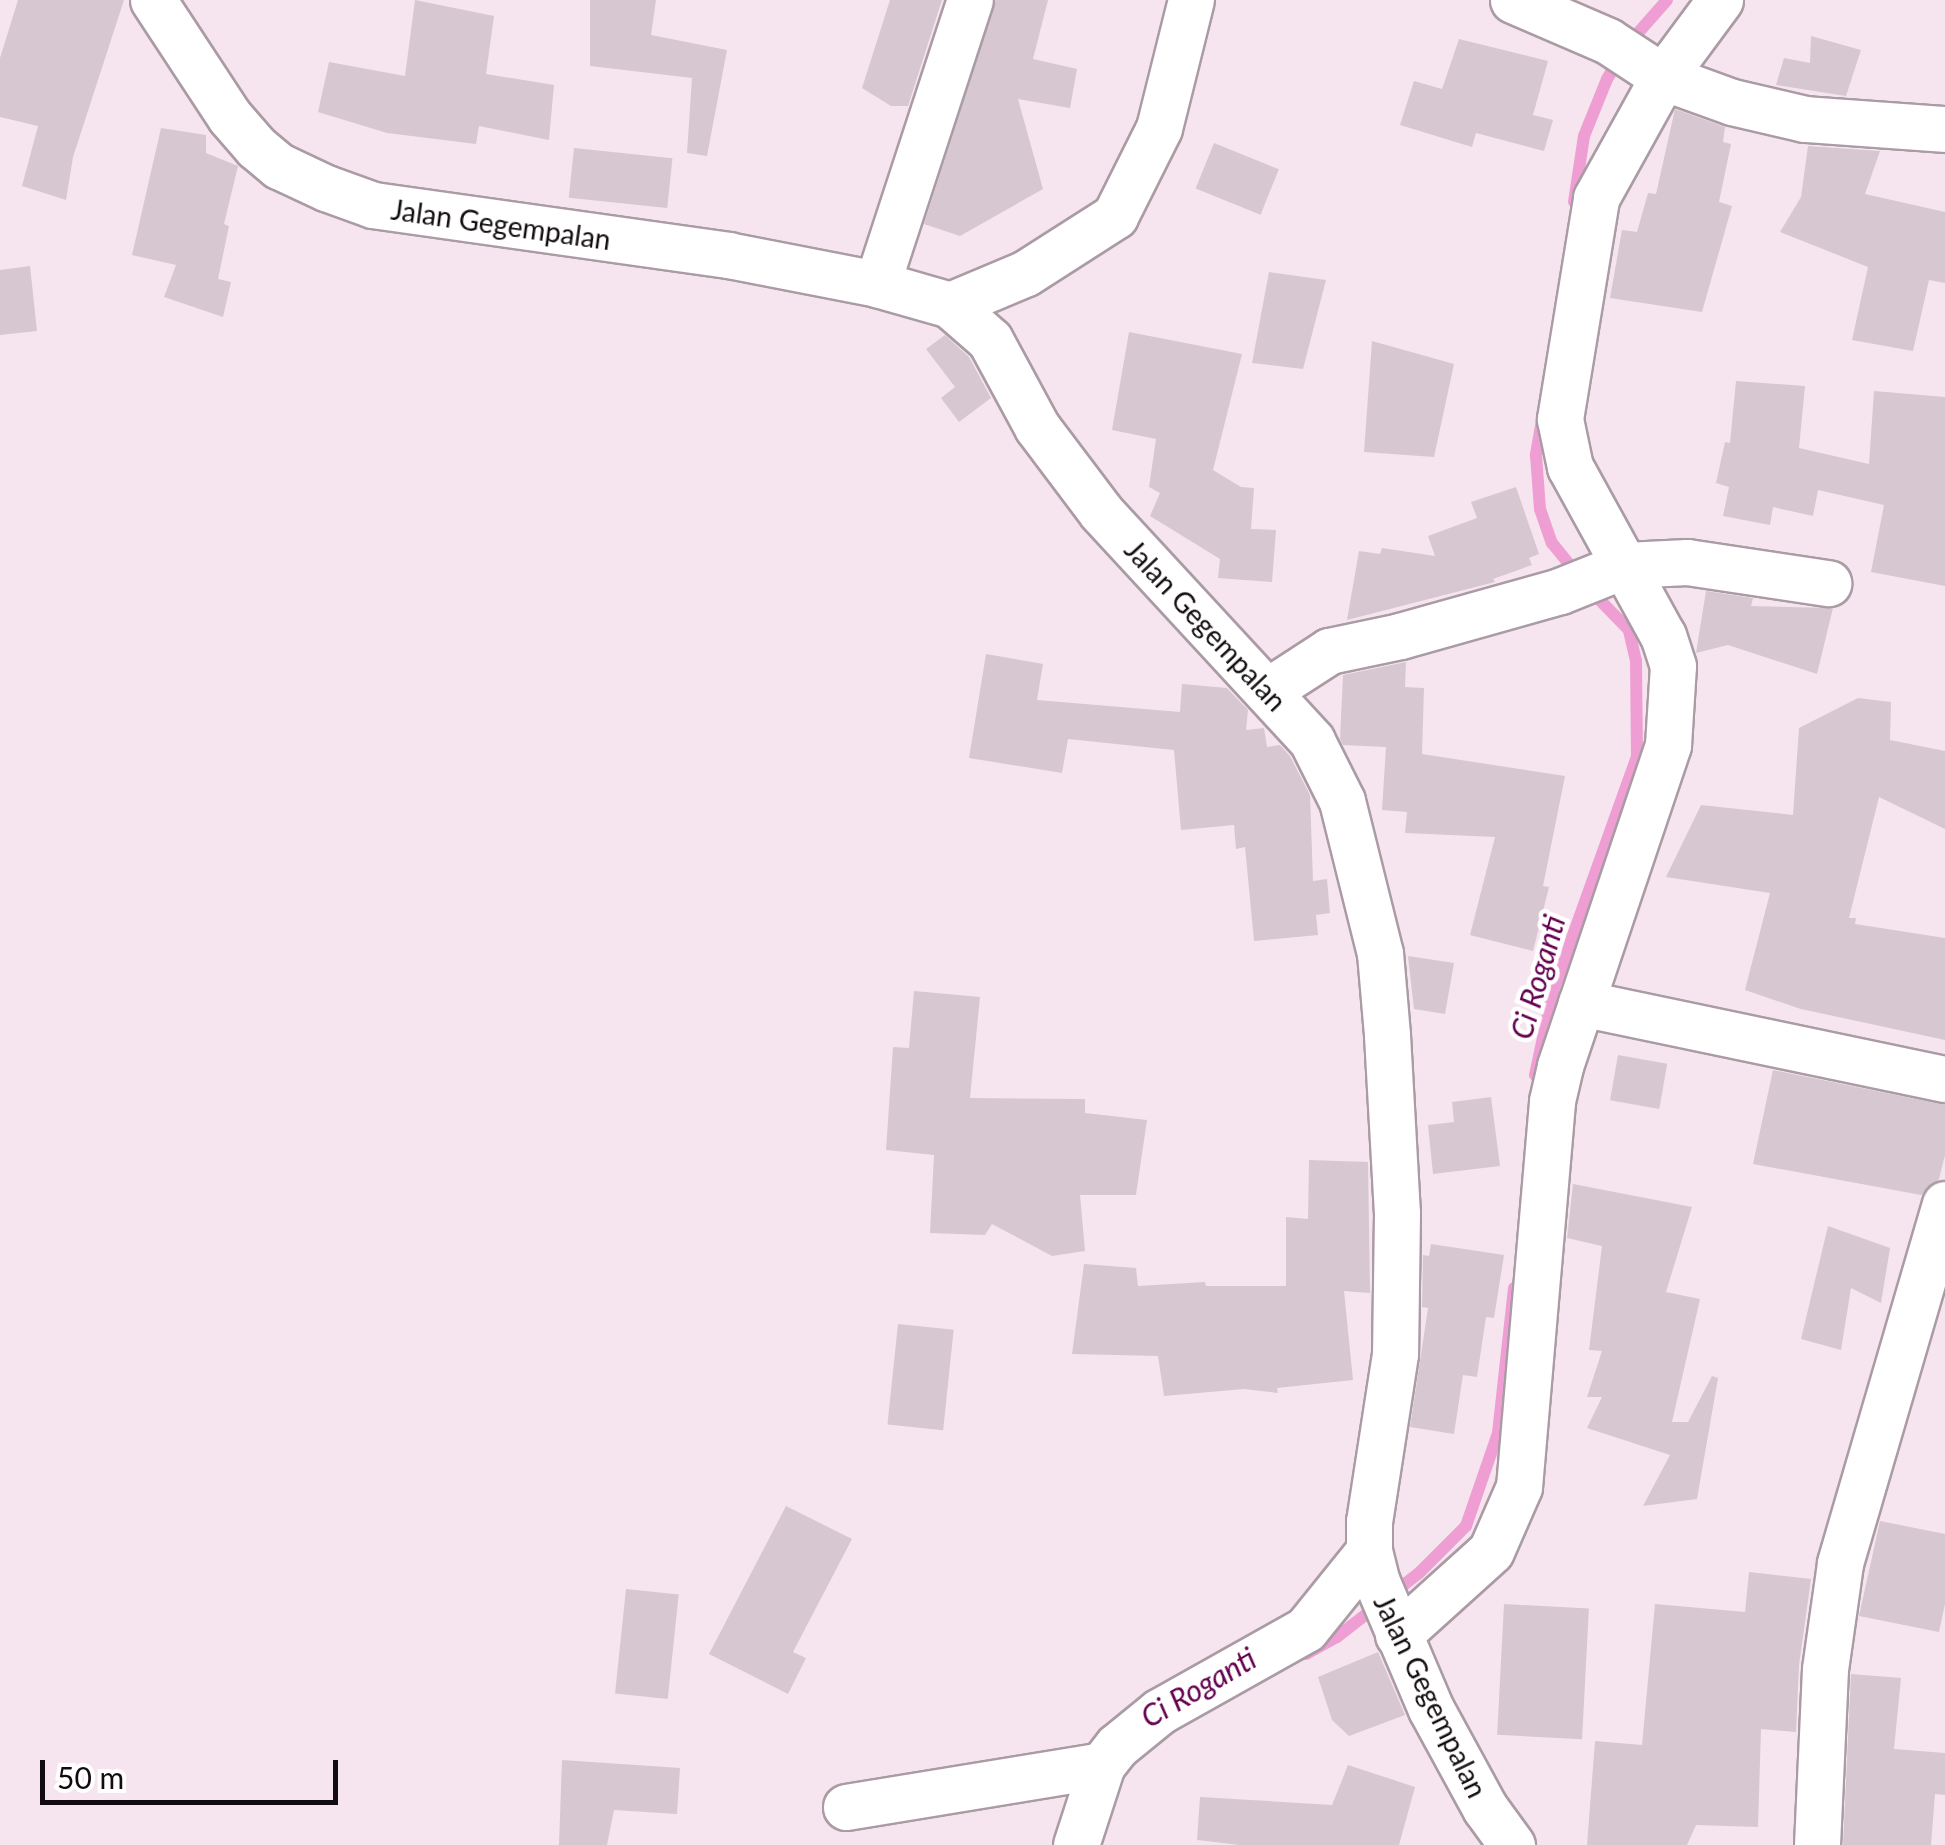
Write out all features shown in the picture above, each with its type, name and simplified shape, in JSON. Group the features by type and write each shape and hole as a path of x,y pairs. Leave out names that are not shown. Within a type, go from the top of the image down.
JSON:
{"street":[{"name":"Jalan Gegempalan","path":"153,0 230,118 256,147 278,166 373,206 728,255 877,284 950,305 990,340 1038,427 1101,512 1312,741 1342,801 1380,954 1397,1213 1395,1354 1368,1521 1373,1566 1396,1630 1458,1758 1512,1845"},
{"path":"877,284 970,0"},
{"path":"950,305 1026,273 1115,216 1159,128 1191,0"},
{"path":"1513,0 1732,102 1805,119 1945,129"},
{"path":"1396,1630 1490,1551 1519,1488 1552,1101 1668,745 1674,711 1672,666 1663,636 1595,578 1560,419 1596,198 1637,60 1720,0"},
{"path":"1269,690 1329,651 1400,636 1595,578 1687,562 1828,583"},
{"path":"1582,1004 1945,1080"},
{"path":"1817,1845 1823,1686 1840,1563 1945,1204"},
{"path":"1076,1845 1102,1765 1160,1711 1306,1629 1373,1566"},
{"path":"846,1807 1102,1765"}],"building":[{"path":"18,0 124,0 73,157 66,200 22,186 38,126 0,117 0,58"},
{"path":"415,0 494,16 486,74 554,85 549,140 479,126 476,144 387,133 318,112 329,62 405,76"},
{"path":"590,0 656,0 651,35 727,50 707,156 687,153 692,78 590,66"},
{"path":"890,0 942,0 908,106 891,106 862,88"},
{"path":"996,0 1048,0 1033,59 1077,69 1070,108 1018,99 1043,189 960,236 924,224"},
{"path":"1811,36 1861,50 1846,96 1776,85 1784,58 1810,63"},
{"path":"1459,39 1548,61 1533,115 1553,120 1544,151 1476,133 1472,147 1400,125 1414,81 1442,89"},
{"path":"1675,109 1725,127 1723,142 1731,144 1719,202 1732,206 1702,312 1610,298 1622,230 1637,232 1648,193 1656,194"},
{"path":"161,128 206,135 206,153 238,166 224,224 229,226 218,279 231,282 223,317 164,297 176,265 132,255"},
{"path":"1214,143 1279,169 1261,215 1196,188"},
{"path":"1808,146 1880,151 1865,194 1945,212 1945,283 1929,280 1913,351 1852,340 1868,267 1780,232 1801,197"},
{"path":"574,148 672,158 667,208 569,198"},
{"path":"30,266 37,331 0,335 0,270"},
{"path":"1269,272 1326,280 1303,369 1252,363"},
{"path":"1129,332 1242,354 1213,470 1241,487 1254,488 1251,529 1276,530 1272,582 1218,578 1220,559 1150,516 1160,493 1149,487 1156,439 1112,430"},
{"path":"945,335 969,357 991,398 959,422 941,398 955,387 926,349"},
{"path":"1372,341 1454,364 1434,457 1364,452"},
{"path":"1736,381 1805,386 1799,448 1869,464 1874,391 1945,397 1945,586 1871,572 1884,505 1818,490 1813,516 1773,507 1770,525 1723,516 1729,487 1716,483 1725,442 1730,443"},
{"path":"1516,487 1539,554 1529,558 1532,565 1493,579 1495,582 1347,620 1359,551 1380,554 1382,548 1435,556 1428,536 1477,518 1471,502"},
{"path":"1706,591 1753,598 1751,606 1833,608 1817,674 1728,645 1696,653"},
{"path":"986,654 1043,664 1037,700 1180,712 1182,684 1227,688 1248,710 1246,730 1264,728 1267,747 1280,745 1290,756 1310,795 1313,881 1327,879 1330,913 1316,915 1318,935 1254,941 1245,847 1236,849 1234,825 1181,830 1174,750 1068,739 1062,773 969,758"},
{"path":"1406,662 1405,687 1424,688 1422,754 1565,776 1543,886 1549,887 1533,951 1470,935 1495,837 1405,833 1407,812 1382,810 1386,747 1343,745 1340,739 1343,675"},
{"path":"1858,698 1891,702 1890,740 1945,751 1945,829 1879,797 1849,918 1856,918 1855,924 1945,938 1945,1040 1801,1009 1745,990 1770,893 1666,877 1701,805 1793,815 1799,728"},
{"path":"1408,956 1454,963 1445,1014 1414,1009"},
{"path":"914,991 980,997 970,1098 1085,1099 1085,1113 1147,1120 1136,1195 1080,1195 1085,1251 1052,1256 992,1224 985,1235 930,1233 934,1155 886,1150 893,1047 909,1048"},
{"path":"1618,1055 1667,1064 1659,1109 1610,1100"},
{"path":"1773,1070 1945,1105 1945,1155 1939,1179 1921,1195 1753,1164"},
{"path":"1491,1097 1500,1166 1433,1174 1428,1125 1454,1122 1452,1102"},
{"path":"1309,1160 1368,1162 1370,1293 1344,1291 1353,1380 1277,1388 1278,1393 1244,1389 1164,1396 1158,1356 1072,1354 1084,1264 1136,1268 1138,1286 1205,1282 1206,1286 1286,1286 1286,1217 1308,1219"},
{"path":"1573,1184 1692,1207 1666,1292 1700,1299 1672,1422 1688,1422 1712,1376 1718,1378 1697,1499 1643,1506 1670,1455 1587,1428 1602,1397 1587,1397 1602,1351 1589,1350 1602,1246 1567,1238"},
{"path":"1828,1226 1890,1248 1881,1303 1851,1288 1841,1350 1801,1339"},
{"path":"1431,1244 1504,1255 1494,1318 1486,1317 1477,1377 1463,1375 1454,1434 1410,1427 1428,1308 1422,1307 1423,1255 1429,1256"},
{"path":"898,1324 954,1330 943,1430 887,1424"},
{"path":"786,1506 852,1539 793,1652 806,1658 788,1694 709,1654"},
{"path":"1880,1521 1945,1534 1945,1604 1939,1632 1859,1616"},
{"path":"1749,1572 1811,1579 1799,1665 1796,1732 1761,1729 1758,1827 1696,1825 1687,1845 1587,1845 1595,1741 1642,1745 1655,1604 1745,1612"},
{"path":"626,1589 679,1595 668,1699 615,1693"},
{"path":"1504,1604 1589,1608 1582,1739 1497,1735"},
{"path":"1378,1652 1405,1715 1349,1736 1332,1720 1318,1677"},
{"path":"1851,1674 1901,1678 1894,1749 1945,1753 1945,1795 1935,1794 1931,1845 1843,1845"},
{"path":"562,1760 680,1768 677,1814 614,1810 607,1845 559,1845"},
{"path":"1348,1765 1415,1787 1399,1845 1240,1845 1197,1840 1200,1797 1332,1805"}],"waterway":[{"name":"Ci Roganti","path":"1574,202 1584,136 1607,79 1630,42 1667,0"},
{"name":"Ci Roganti","path":"1542,420 1536,455 1540,509 1552,543 1576,573"},
{"name":"Ci Roganti","path":"1535,1075 1553,991 1637,756 1636,661 1629,630 1589,589"},
{"name":"Ci Roganti","path":"1306,1654 1337,1637 1419,1573 1466,1526 1498,1433 1514,1288"}]}
